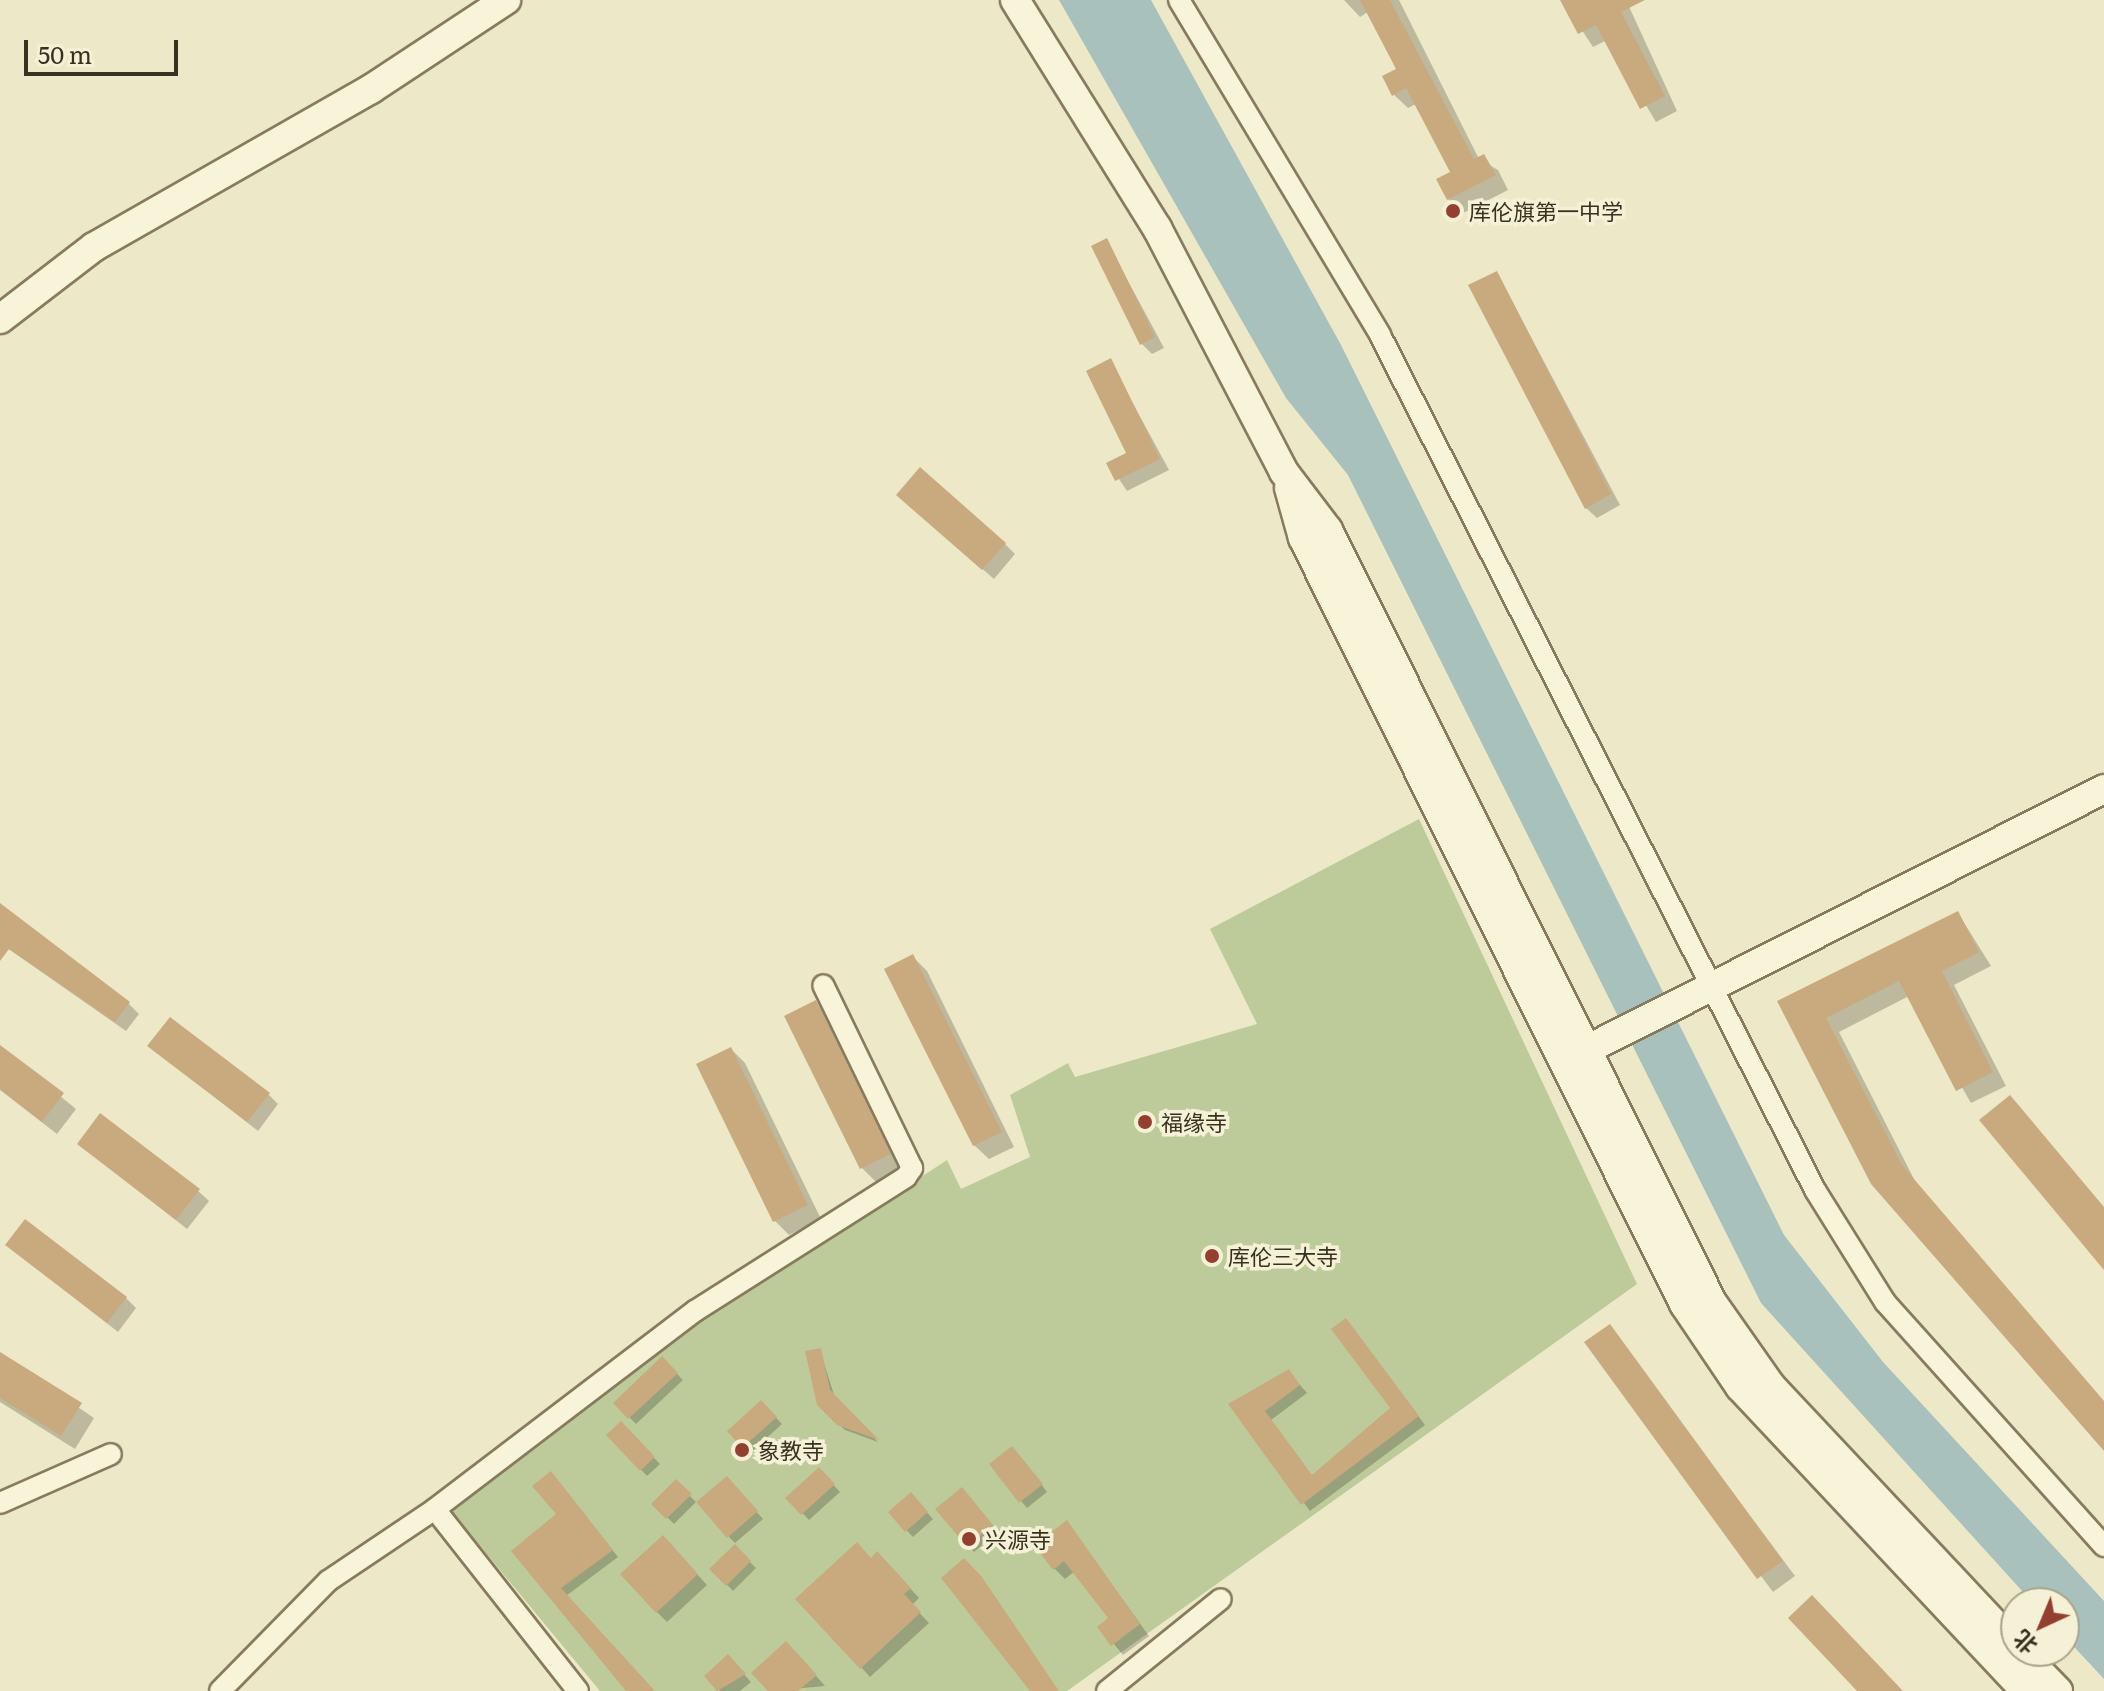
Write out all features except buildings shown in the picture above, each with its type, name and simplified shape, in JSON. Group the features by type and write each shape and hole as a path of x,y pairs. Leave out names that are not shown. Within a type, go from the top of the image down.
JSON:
{"main road":[{"path":"0,319 94,247 371,89 506,0"},
{"path":"1015,0 1157,228 1284,472 1328,530 1586,1050 1745,1352 2000,1629"},
{"path":"1284,472 1303,538 1684,1304 1740,1387 2025,1691"},
{"path":"1586,1050 2104,789"},
{"path":"2035,1667 2058,1691"}],"street":[{"path":"1179,0 1380,335 1815,1190 1885,1302 2104,1546"},
{"path":"220,1691 328,1581 435,1509 695,1311 906,1177 912,1168 823,985"},
{"path":"0,1503 111,1454"},
{"path":"435,1509 578,1691"},
{"path":"1107,1691 1221,1599"}],"green space":[{"name":"库伦三大寺","path":"1419,819 1637,1284 1067,1691 600,1691 451,1511 653,1353 947,1160 961,1189 1030,1157 1010,1095 1068,1063 1075,1077 1257,1024 1210,929"}],"water":[{"path":"1059,0 1151,0 1341,345 1784,1235 1883,1362 2104,1601 2104,1679 2080,1653 2080,1587 2018,1587 1761,1303 1348,475 1286,398"}],"place":[{"name":"库伦旗第一中学","path":"1453,211"},
{"name":"福缘寺","path":"1145,1122"},
{"name":"库伦三大寺","path":"1212,1256"},
{"name":"象教寺","path":"742,1450"},
{"name":"兴源寺","path":"969,1539"}]}
